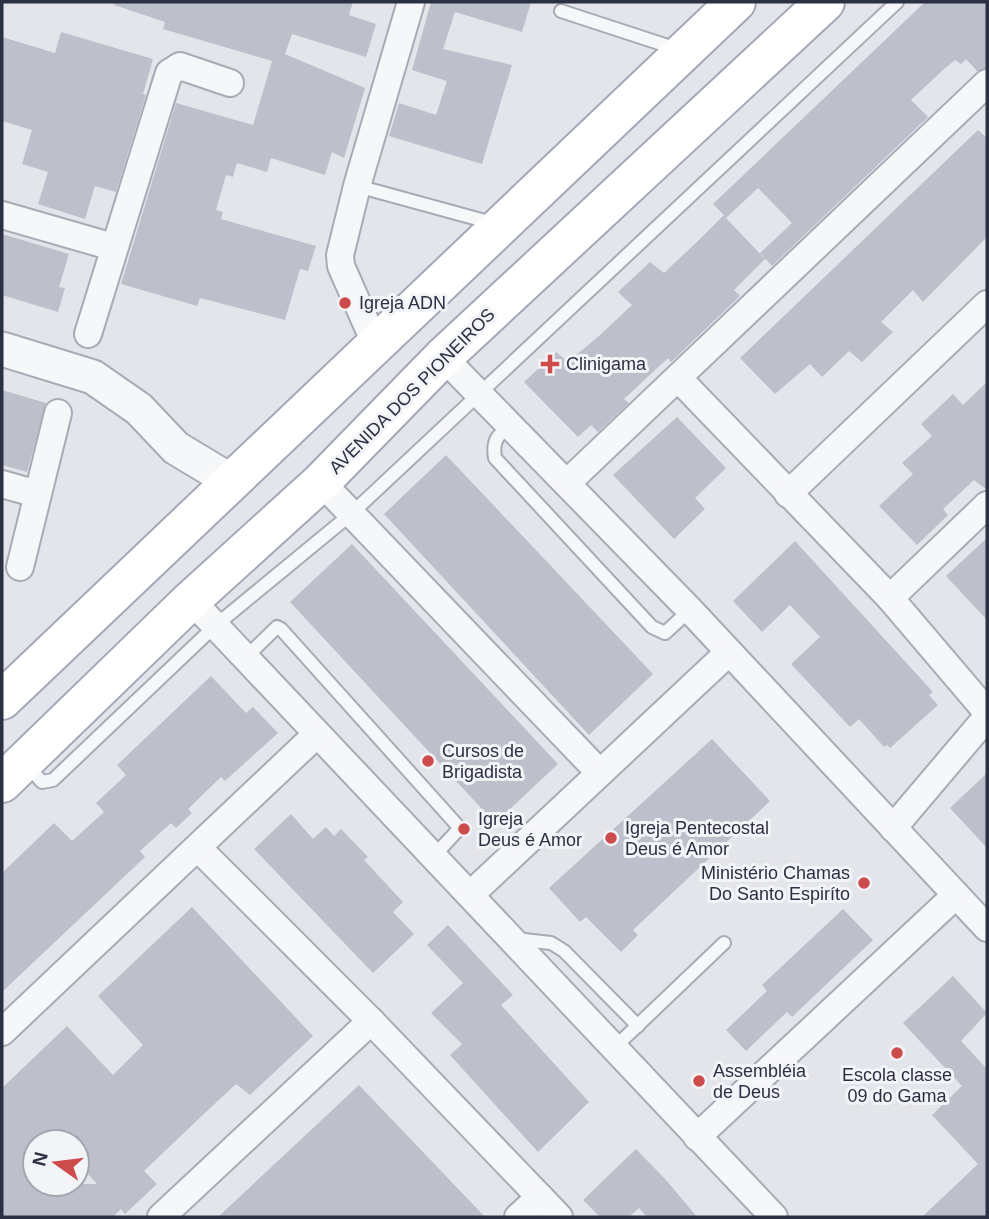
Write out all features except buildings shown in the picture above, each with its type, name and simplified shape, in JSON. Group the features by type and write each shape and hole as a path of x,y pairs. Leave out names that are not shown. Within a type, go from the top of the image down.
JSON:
{"main road":[{"path":"2,700 205,509 375,342 736,2"},
{"name":"AVENIDA DOS PIONEIROS","path":"13,772 203,613 321,482 443,357 825,2"},
{"path":"684,51 687,75 699,90 713,94 738,85"},
{"path":"462,260 491,253 498,255 509,271 498,305"}],"street":[{"path":"375,342 341,266 340,255 357,186 411,2"},
{"path":"88,334 169,73 180,66 230,83"},
{"path":"567,483 987,83"},
{"path":"2,215 113,247"},
{"path":"788,494 987,304"},
{"path":"2,349 93,377 139,409 176,448 231,481"},
{"path":"443,357 513,425 690,610 987,928"},
{"path":"678,378 890,598 987,712"},
{"path":"20,567 58,413"},
{"path":"176,448 205,509"},
{"path":"321,482 598,771"},
{"path":"2,484 37,494"},
{"path":"890,598 987,505"},
{"path":"203,613 774,1217"},
{"path":"470,895 598,771 728,653"},
{"path":"893,828 987,717"},
{"path":"2,1032 317,734"},
{"path":"198,848 371,1021 559,1217"},
{"path":"697,1137 956,895"},
{"path":"161,1217 371,1021"},
{"path":"518,1217 540,1197"}],"lane":[{"path":"203,613 351,514 897,2"},
{"path":"561,11 684,51"},
{"path":"357,186 499,225"},
{"path":"513,425 498,434 493,448 495,458 652,627 665,633 690,610"},
{"path":"245,658 276,627 281,629 457,825 458,830 433,858"},
{"path":"511,939 551,943 564,951 638,1026"},
{"path":"614,1048 724,943"}],"place":[{"name":"Igreja ADN","path":"345,303"},
{"name":"Clinigama","path":"550,364"},
{"name":"Cursos de Brigadista","path":"428,761"},
{"name":"Igreja Deus é Amor","path":"464,829"},
{"name":"Igreja Pentecostal Deus é Amor","path":"611,838"},
{"name":"Ministério Chamas Do Santo Espiríto","path":"864,883"},
{"name":"Escola classe 09 do Gama","path":"897,1053"},
{"name":"Assembléia de Deus","path":"699,1081"}]}
